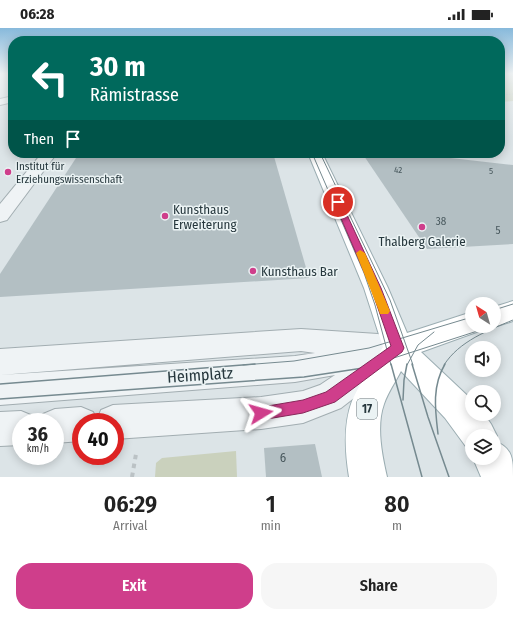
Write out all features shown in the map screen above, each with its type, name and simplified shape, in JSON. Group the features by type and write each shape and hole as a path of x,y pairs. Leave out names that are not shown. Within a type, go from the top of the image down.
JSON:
{"main road":[{"path":"317,158 376,288 398,348 457,407 474,429"},
{"path":"501,315 513,311"},
{"path":"398,348 465,325"},
{"name":"17","path":"368,477 365,462 363,427 368,402 398,348"},
{"path":"495,465 502,477"}],"street":[{"path":"0,216 46,158"},
{"name":"Heimplatz","path":"0,362 302,340 398,348"},
{"path":"124,421 261,413 314,404 330,397 398,348"},
{"name":"Heimplatz","path":"0,390 295,369 349,360 398,348"},
{"path":"0,429 12,428"}],"path":[{"path":"132,477 137,447"}],"green space":[{"path":"505,95 513,95 513,101 505,102"},
{"path":"236,451 237,477 155,477 156,463 162,458"}],"building":[{"name":"Kunsthaus Erweiterung","path":"76,158 274,158 309,278 0,297 0,274"},
{"path":"365,158 451,158 513,165 513,244 427,249"},
{"path":"315,444 322,477 266,477 264,448"}],"tram line":[{"path":"314,158 364,273 375,305 385,343"},
{"path":"322,158 390,300 403,338"},
{"path":"501,308 513,304"},
{"path":"403,338 465,319"},
{"path":"444,365 458,349 475,337 513,320"},
{"path":"415,351 418,345 434,332"},
{"path":"415,351 471,333"},
{"path":"385,343 403,338"},
{"path":"403,338 409,353"},
{"path":"243,365 294,361 369,348 385,343"},
{"path":"385,343 389,359"},
{"path":"409,353 415,351"},
{"path":"411,358 415,351"},
{"path":"389,359 409,353"},
{"path":"409,353 411,358"},
{"path":"407,365 411,358"},
{"path":"411,358 413,365"},
{"path":"372,365 389,359"},
{"path":"389,359 391,365"},
{"path":"0,384 255,364"},
{"path":"391,364 422,477"},
{"path":"403,400 404,380 407,364"},
{"path":"412,364 428,417 449,477"},
{"path":"438,434 435,407 436,389 445,364"},
{"path":"0,399 304,377 363,368 372,365"}],"slow traffic":[{"path":"360,253 376,288 384,311"}],"place":[{"name":"Institut für Erziehungswissenschaft","path":"8,172"},
{"name":"Kunsthaus Erweiterung","path":"165,216"},
{"name":"Thalberg Galerie","path":"422,227"},
{"name":"Kunsthaus Bar","path":"253,271"}],"route":[{"path":"261,413 314,404 330,397 398,348 376,288 338,202"}]}
